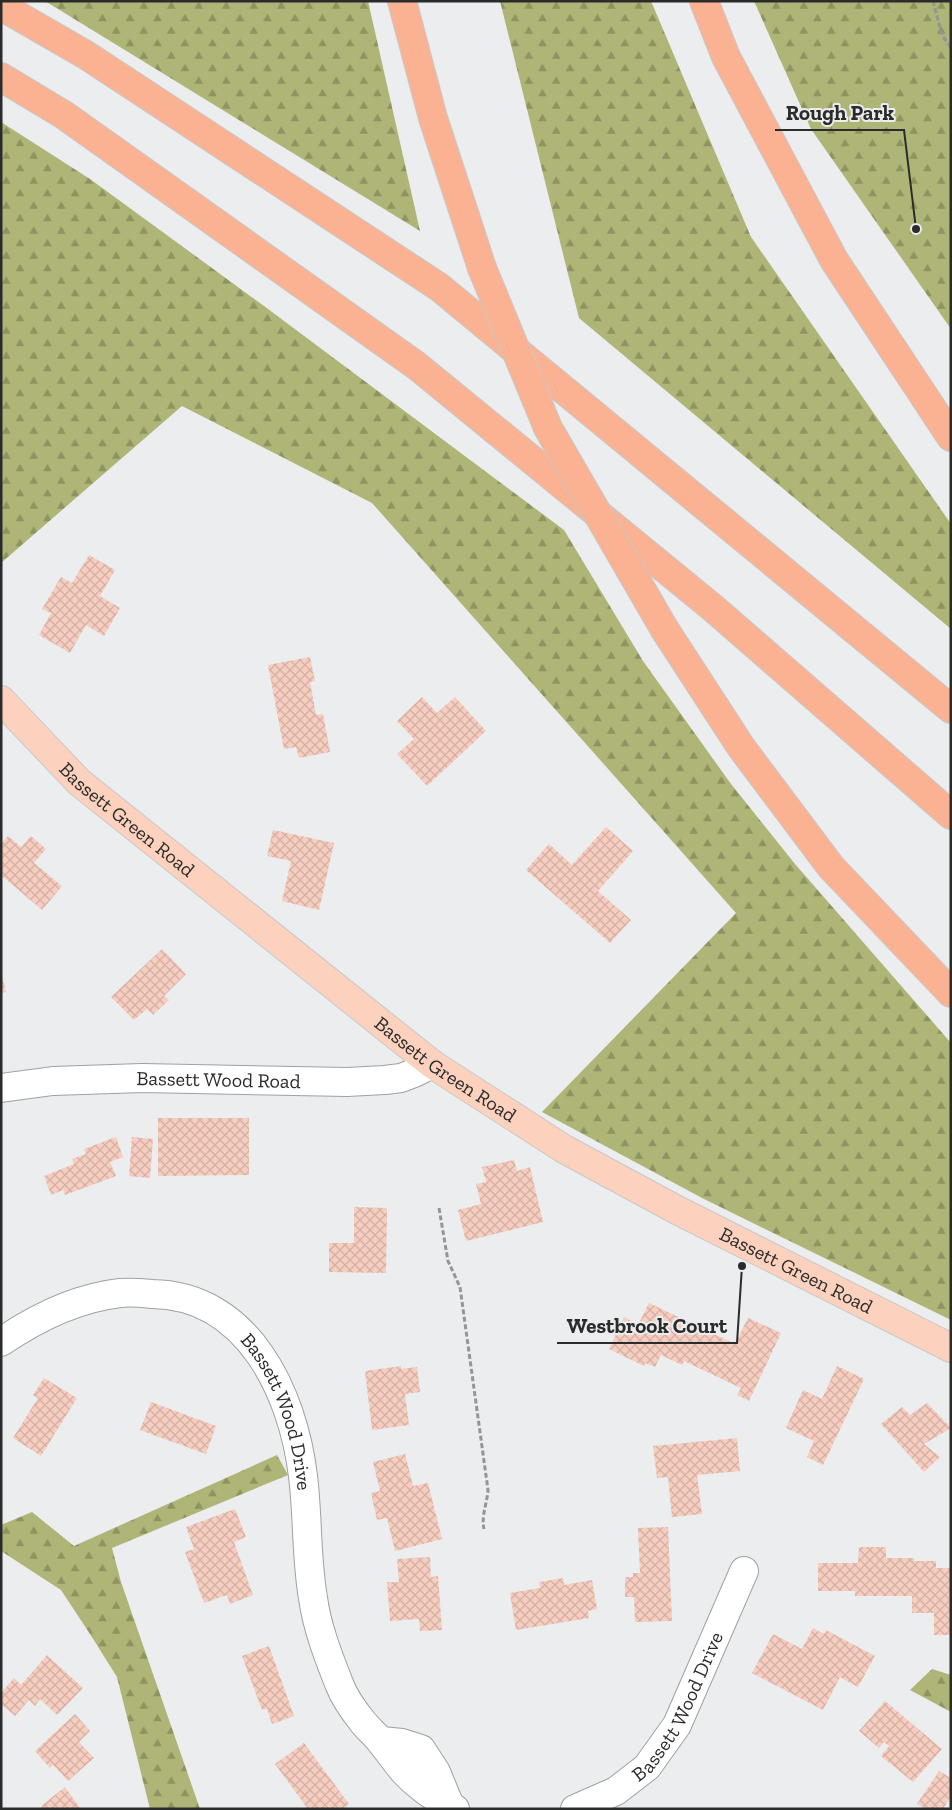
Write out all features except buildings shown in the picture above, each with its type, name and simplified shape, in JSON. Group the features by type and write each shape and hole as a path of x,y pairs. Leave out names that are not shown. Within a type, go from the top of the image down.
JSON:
{"highway":[{"path":"402,1 433,118 482,268 548,428 665,630 741,747 831,867 951,993"},
{"path":"704,1 726,57 834,260 951,437"},
{"path":"1,6 86,55 439,287 951,709"},
{"path":"1,77 64,115 417,366 713,608 951,815"}],"main road":[{"name":"Bassett Green Road","path":"1,700 79,782 432,1064 564,1149 677,1210 951,1348"}],"street":[{"name":"Bassett Wood Road","path":"1,1088 54,1081 142,1078 346,1082 385,1080 414,1074 432,1064"},
{"name":"Bassett Wood Drive","path":"1,1342 18,1330 77,1302 121,1293 166,1294 201,1302 223,1315 247,1337 264,1359 284,1399 297,1439 303,1476 313,1598 323,1641 341,1689 362,1721 381,1741 400,1769 421,1788 453,1807"},
{"name":"Bassett Wood Drive","path":"575,1809 616,1790 647,1767 677,1725 744,1571"}],"path":[{"path":"933,1 942,34 951,48"},
{"path":"439,1208 448,1261 460,1286 488,1490 487,1506 482,1518 484,1529"}],"green space":[{"path":"45,1 368,1 420,231"},
{"path":"500,1 651,1 751,237 951,524 951,629 579,318"},
{"path":"754,1 951,1 951,329 811,129"},
{"path":"1,122 90,179 564,530 643,661 731,784 795,864 951,1043 951,1320 702,1198 542,1112 736,913 372,503 182,406 1,563"},
{"path":"277,1455 288,1475 112,1548 121,1582 200,1809 150,1809 117,1677 61,1590 1,1551 1,1525 32,1512 74,1546"},
{"path":"932,1669 951,1675 951,1712 910,1690"}],"place":[{"name":"Rough Park","path":"916,229"},
{"name":"Westbrook Court","path":"742,1266"}]}
